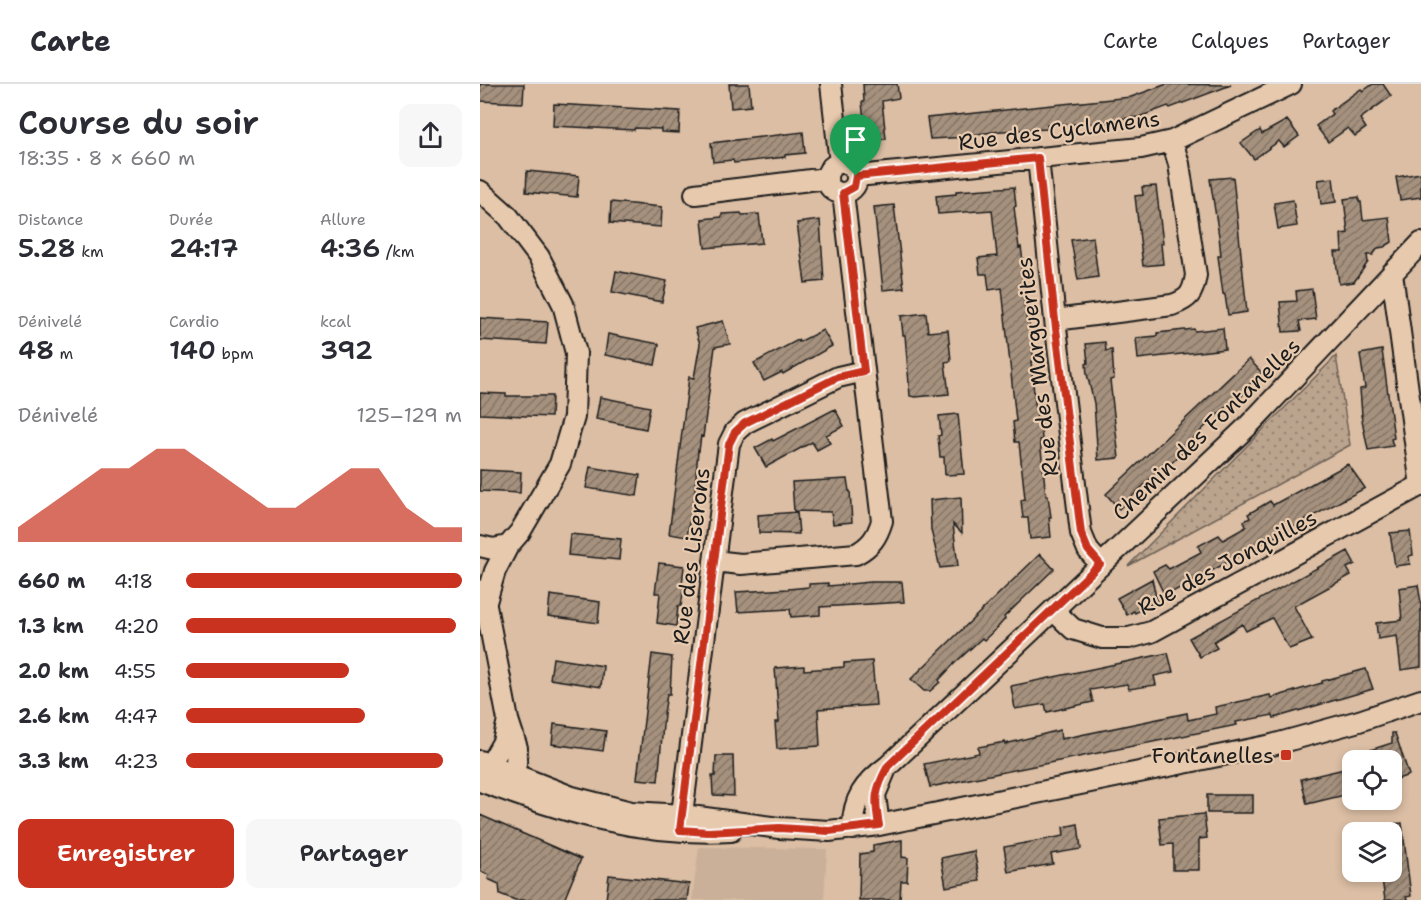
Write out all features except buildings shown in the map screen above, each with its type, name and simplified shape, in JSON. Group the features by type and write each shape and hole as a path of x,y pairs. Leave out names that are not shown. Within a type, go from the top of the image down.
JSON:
{"street":[{"path":"695,194 834,171 851,166 856,176 854,187 843,193 832,189 834,171 831,84"},
{"name":"Rue des Cyclamens","path":"856,176 1141,148 1172,141 1291,84"},
{"path":"1055,320 1172,305 1185,300 1194,288 1196,275 1179,164 1172,141"},
{"name":"Rue des Marguerites","path":"1038,158 1081,533 1088,550 1100,564"},
{"path":"480,191 508,216 539,257 563,304 576,353 574,417 560,464 520,532 508,546 495,571 486,602"},
{"path":"714,561 741,564 856,554 869,547 882,521 843,193"},
{"name":"Chemin des Fontanelles","path":"853,829 854,809 859,793 870,779 888,766 1247,427 1421,243"},
{"path":"1392,273 1421,486"},
{"name":"Rue des Liserons","path":"681,823 729,444 735,432 745,423 838,377 864,371"},
{"name":"Rue des Jonquilles","path":"1053,610 1073,629 1102,638 1128,638 1151,632 1421,486"},
{"path":"480,546 493,549 508,546"},
{"path":"480,579 508,720 517,748 516,764 512,774"},
{"path":"487,774 587,817 630,825 681,823 829,831 879,825 1272,746 1421,700"},
{"path":"487,774 503,742 508,720"},
{"name":"Chemin des Fontanelles","path":"879,825 875,795 877,786 888,766"},
{"path":"487,774 512,774 593,804 681,823"}],"shaded area":[{"path":"1336,356 1350,445 1128,566"},
{"path":"699,847 827,849 824,900 692,900"}],"place":[{"name":"Fontanelles","path":"1286,755"}],"route":[{"path":"1038,158 1081,533 1088,550 1100,564 888,766 877,786 875,795 879,825 829,831 779,828 708,832 680,830 729,444 735,432 745,423 838,377 864,371 843,193 854,187 856,176 1038,158"}]}
